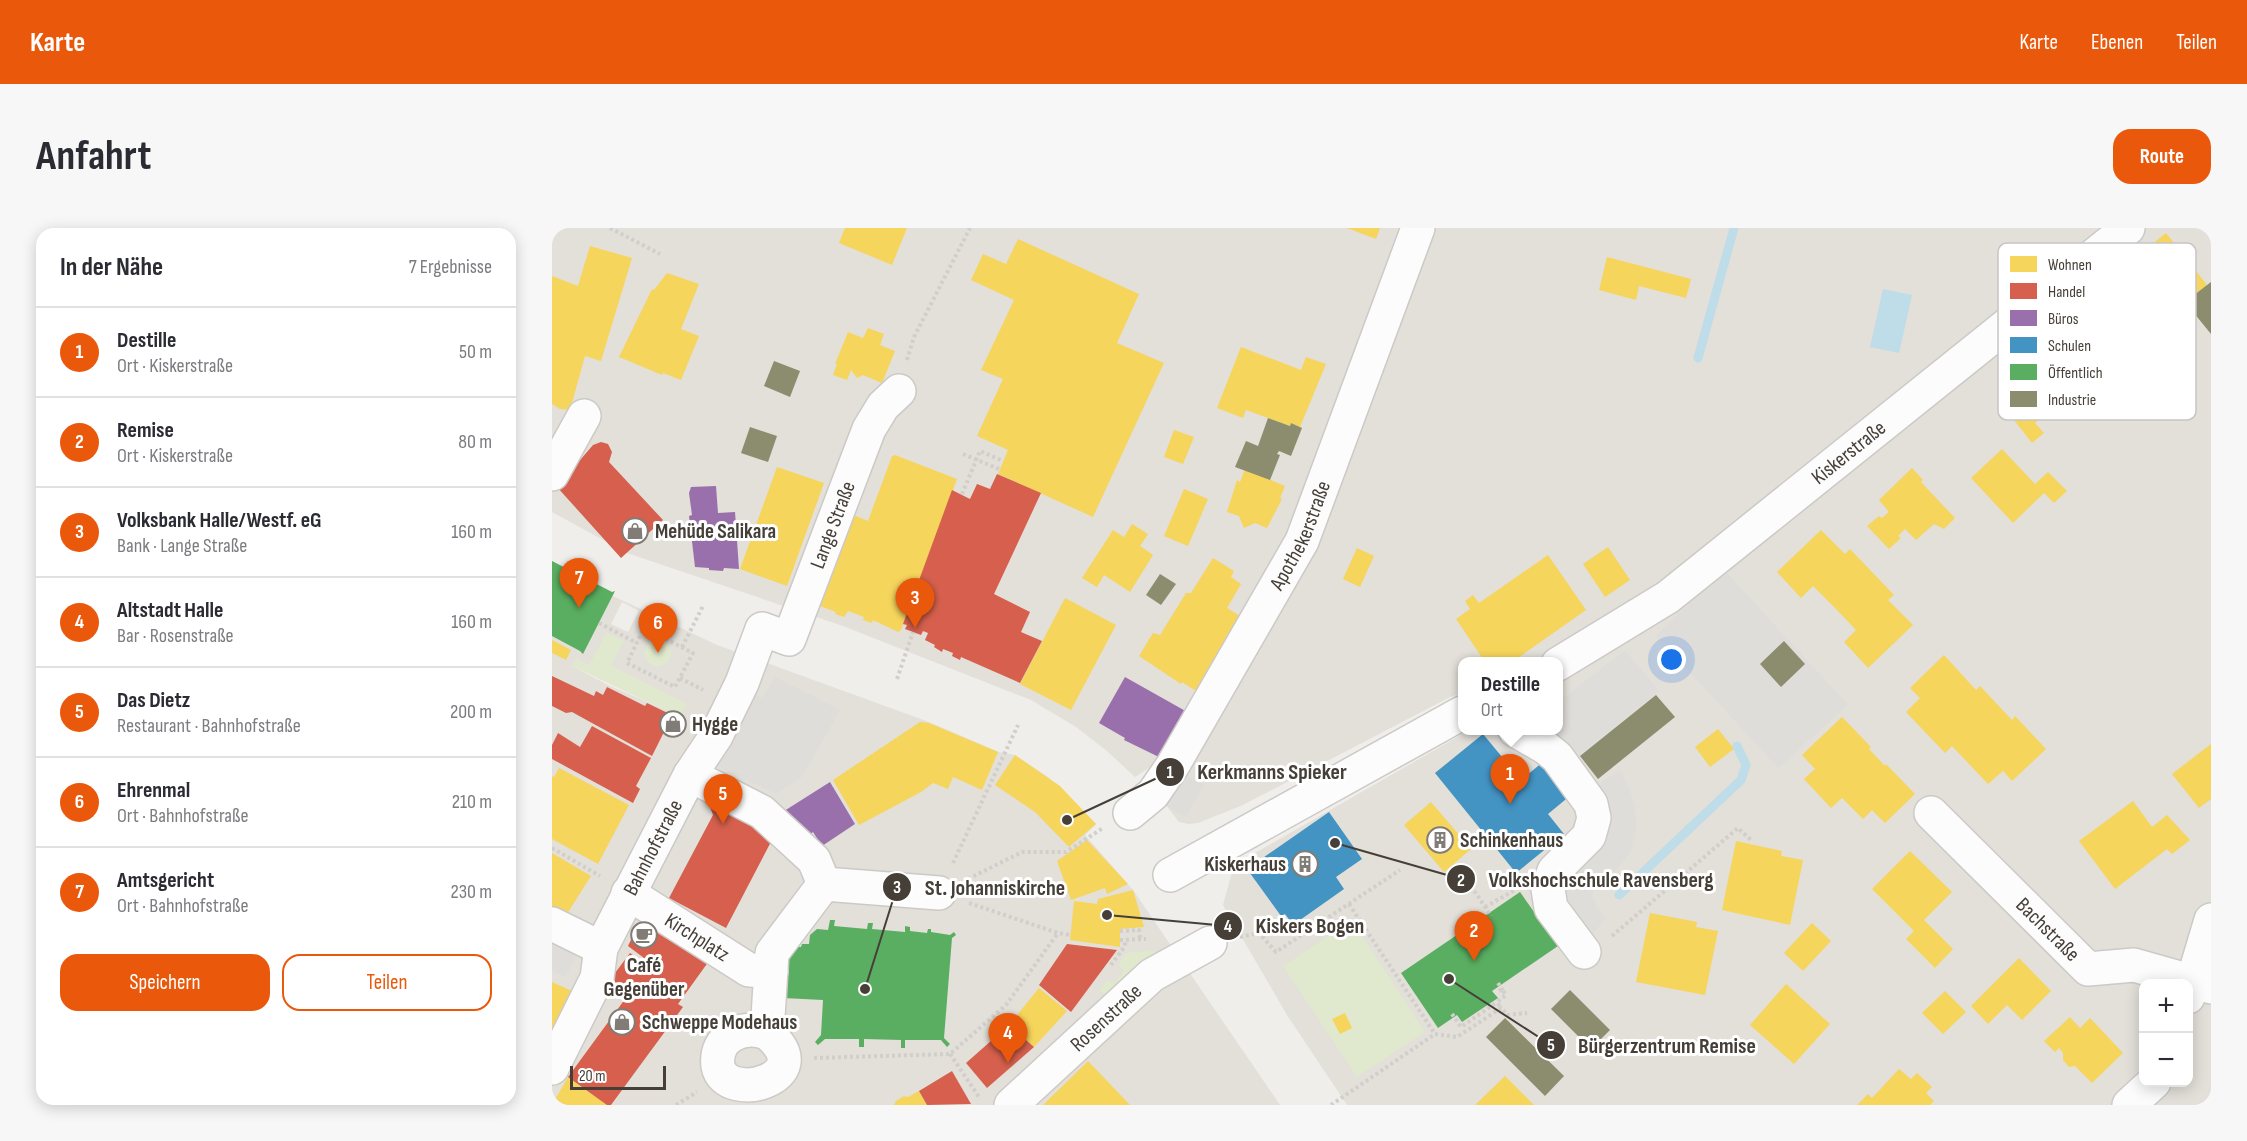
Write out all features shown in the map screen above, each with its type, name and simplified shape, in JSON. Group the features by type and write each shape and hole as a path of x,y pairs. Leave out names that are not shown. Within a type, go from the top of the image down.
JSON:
{"street":[{"name":"Apothekerstraße","path":"1130,813 1153,794 1173,765 1302,542 1418,228"},
{"name":"Kiskerstraße","path":"2109,243 2128,228"},
{"name":"Kiskerstraße","path":"1563,661 1668,597 1998,332"},
{"name":"Lange Straße","path":"762,629 789,639 869,429 883,406 899,391"},
{"path":"552,474 584,416"},
{"name":"Bahnhofstraße","path":"552,1068 597,978 601,948 690,775 716,736 742,683 762,629"},
{"path":"1170,875 1458,715"},
{"path":"1524,735 1557,757 1591,804 1594,819 1589,836 1554,872 1548,889 1551,908 1584,952"},
{"path":"690,775 762,812 776,823 813,860 824,884"},
{"name":"Bachstraße","path":"1931,813 2088,969 2134,965 2198,989"},
{"path":"824,884 939,893"},
{"path":"775,1046 772,953 824,884"},
{"name":"Kirchplatz","path":"628,893 749,970 771,971"},
{"path":"2198,989 2211,920"},
{"path":"552,924 601,948"},
{"name":"Rosenstraße","path":"996,1102 1152,975 1210,943"},
{"path":"2129,1105 2149,1087"}],"path":[{"path":"610,228 660,254"},
{"path":"899,391 914,337 970,228"},
{"path":"962,494 980,451 1003,461"},
{"path":"963,454 999,469"},
{"path":"682,647 703,606"},
{"path":"599,623 637,643"},
{"path":"644,628 693,653 675,687 627,663 637,643 644,628"},
{"path":"897,679 913,632"},
{"path":"939,893 1018,725"},
{"path":"1584,952 1607,941 1738,828 1752,841"},
{"path":"552,848 628,893"},
{"path":"939,893 1022,852 1066,852 1071,848"},
{"path":"1210,943 1259,933 1276,952 1400,870"},
{"path":"1472,886 1491,916"},
{"path":"939,893 1070,935"},
{"path":"1349,903 1435,1034"},
{"path":"1120,931 1139,930 1140,940"},
{"path":"950,1054 1006,1005 1058,933"},
{"path":"1452,1014 1461,1027 1506,996 1497,983"},
{"path":"1497,1002 1507,1015 1527,1013"},
{"path":"1330,1105 1435,1034 1457,1037 1501,1008"},
{"path":"775,1046 950,1054 996,1102"}],"shaded area":[{"path":"552,228 2211,228 2211,1105 1347,1105 1287,1015 1223,905 1234,865 1461,735 1563,735 1563,657 1458,657 1458,694 1243,805 1198,823 1189,824 1179,822 1166,805 1184,771 1163,759 1135,777 1076,727 1031,700 843,626 627,553 552,512"},
{"path":"552,561 614,593 613,596 717,645 929,722 999,752 1015,755 1048,777 1096,824 1085,835 1133,890 1280,1105 552,1105","holes":["622,602 639,611 628,632 611,624","607,633 611,666 686,704 680,716 608,685 572,666 576,659 589,666"]},
{"path":"1725,571 1848,705 1778,768 1656,635"},
{"path":"1625,651 1659,691 1579,755 1557,735 1563,735 1563,698"},
{"path":"775,677 840,710 802,777 776,794 716,765 754,694 763,698"},
{"path":"1620,770 1635,806 1636,829 1631,851 1616,870 1591,894 1596,906 1606,918 1590,936 1568,904 1565,895 1566,885 1573,874 1605,841 1610,827 1610,810 1599,784"},
{"path":"1183,774 1204,785 1186,817 1166,805"},
{"path":"552,942 581,946 565,977 552,971"}],"green space":[{"path":"606,632 624,641 611,666 687,704 680,717 572,666 576,659 589,666"},
{"path":"659,639 668,644 672,654 667,663 657,667 647,662 644,652 649,642"},
{"path":"1352,920 1425,1032 1357,1077 1283,966"},
{"path":"1154,950 1160,960 1109,997 1099,990 1107,980 1114,984 1124,970 1118,965 1125,953"}],"water":[{"path":"1883,289 1912,295 1899,353 1870,347"}],"building: Wohnen":[{"path":"845,228 907,228 892,265 839,243"},
{"path":"1347,228 1380,228 1376,239"},
{"path":"2166,233 2174,243 2154,243"},
{"path":"1018,239 1139,294 1117,343 1164,363 1093,517 998,474 1008,450 977,436 1003,379 981,370 1014,300 971,280 983,254 1006,264"},
{"path":"590,246 632,258 601,361 585,356 570,410 560,409 552,404 552,276 578,286"},
{"path":"1607,257 1691,279 1686,298 1639,286 1636,300 1599,290"},
{"path":"2196,271 2207,285 2196,294"},
{"path":"667,273 699,284 681,329 699,336 681,380 663,373 662,375 619,357 652,289 654,290"},
{"path":"868,328 884,334 880,345 895,351 882,383 863,375 857,378 851,370 847,380 833,375 848,332 863,338"},
{"path":"1241,347 1301,370 1306,357 1326,364 1300,427 1291,423 1290,426 1246,410 1243,418 1217,408"},
{"path":"2014,420 2039,420 2035,423 2044,433 2032,443"},
{"path":"1174,430 1194,437 1183,464 1164,457"},
{"path":"2002,449 2035,484 2048,472 2067,491 2054,503 2044,493 2013,523 1971,478"},
{"path":"895,455 957,479 901,630 898,632 873,620 872,623 863,620 864,617 848,611 844,617 817,605 851,514 868,521 892,456"},
{"path":"777,467 824,483 787,586 740,569"},
{"path":"1912,468 1923,480 1921,482 1955,518 1944,529 1934,524 1916,540 1905,529 1898,536 1901,538 1889,549 1867,526 1879,516 1882,518 1889,512 1879,500"},
{"path":"1245,469 1285,486 1280,498 1282,499 1267,528 1255,523 1244,528 1239,516 1227,512 1237,480 1240,482"},
{"path":"1184,489 1208,499 1188,546 1164,536"},
{"path":"1132,524 1148,534 1140,546 1153,555 1130,592 1104,575 1097,587 1082,578 1113,530 1124,537"},
{"path":"1821,530 1845,554 1850,549 1894,595 1888,600 1913,625 1868,668 1844,642 1856,630 1813,586 1801,598 1777,572"},
{"path":"1608,547 1630,580 1605,597 1583,564"},
{"path":"1357,548 1374,556 1360,587 1343,579"},
{"path":"1548,555 1586,610 1519,657 1482,657 1456,619 1470,609 1465,601 1473,595 1479,603"},
{"path":"1213,558 1234,571 1231,577 1241,584 1227,608 1248,621 1202,695 1139,656 1153,633 1160,635 1186,593 1191,593"},
{"path":"1065,598 1116,625 1071,710 1020,684"},
{"path":"552,640 571,650 566,660 552,653"},
{"path":"1944,655 1976,690 1980,686 2012,720 2015,716 2046,749 2012,781 2003,771 1988,784 1952,746 1945,753 1906,712 1920,698 1910,688"},
{"path":"1842,717 1871,747 1869,749 1885,766 1886,764 1915,794 1885,823 1872,810 1863,819 1842,798 1831,808 1804,779 1815,769 1802,755"},
{"path":"920,722 929,723 998,752 982,790 953,777 948,789 933,783 921,792 859,825 833,780"},
{"path":"1718,729 1734,749 1710,767 1695,747"},
{"path":"2211,744 2211,799 2199,808 2172,774"},
{"path":"1015,755 1060,786 1096,824 1069,847 1035,812 995,785"},
{"path":"559,768 629,805 598,864 552,839 552,776 554,777"},
{"path":"2133,801 2152,827 2167,815 2190,840 2172,854 2167,849 2115,889 2079,841"},
{"name":"Schinkenhaus","path":"1431,802 1471,849 1444,872 1404,825"},
{"path":"1087,840 1128,884 1107,894 1105,888 1071,900 1057,861"},
{"path":"1736,841 1782,851 1781,856 1803,860 1790,925 1722,910"},
{"path":"1910,851 1952,892 1924,920 1953,949 1935,968 1906,939 1914,931 1872,889"},
{"path":"552,853 591,876 565,917 552,909"},
{"path":"1133,890 1144,927 1120,929 1120,947 1070,940 1074,901 1097,904 1098,899"},
{"path":"1650,913 1697,922 1696,927 1718,931 1705,995 1636,982"},
{"path":"1812,923 1831,941 1803,971 1784,953"},
{"path":"2019,958 2051,991 2022,1020 2007,1005 1988,1024 1971,1006"},
{"path":"552,982 572,991 552,1032"},
{"path":"1786,984 1830,1024 1794,1064 1750,1025"},
{"path":"1039,988 1067,1011 1034,1047 1009,1025"},
{"path":"1945,991 1966,1012 1943,1034 1922,1013"},
{"path":"1345,1013 1352,1028 1340,1034 1332,1019"},
{"path":"2070,1017 2080,1028 2090,1018 2123,1053 2092,1083 2075,1066 2069,1067 2063,1060 2063,1053 2059,1048 2055,1052 2044,1041"},
{"path":"1088,1061 1130,1105 1043,1105"},
{"path":"1899,1069 1911,1079 1917,1073 1932,1087 1926,1093 1934,1101 1930,1105 1857,1105 1868,1094 1872,1098"},
{"path":"1505,1076 1534,1105 1475,1105"},
{"path":"568,1077 608,1105 552,1105"},
{"path":"919,1091 927,1105 894,1105 904,1096 908,1097"}],"building: Handel":[{"path":"601,442 608,444 612,452 609,462 663,520 621,558 557,487 593,445"},
{"path":"997,474 1041,493 994,594 1030,612 1021,632 1042,641 1020,683 961,657 960,660 952,656 953,653 943,649 942,652 925,640 928,633 923,631 921,635 905,629 907,625 903,624 952,490 970,499 977,484 990,489"},
{"path":"552,676 594,696 596,691 603,695 607,687 645,706 647,703 682,720 675,735 665,730 652,756 572,712 566,713 552,706"},
{"path":"592,726 651,758 636,786 640,789 633,803 552,759 552,745 558,733 580,747"},
{"path":"724,803 774,836 726,928 669,898 713,815 710,807"},
{"path":"645,911 709,961 678,1004 683,1007 611,1105 607,1105 568,1077 628,995 609,981 630,953 657,973 660,970 628,946"},
{"path":"1067,944 1117,950 1071,1012 1039,985"},
{"path":"1009,1025 1034,1047 987,1088 966,1063"},
{"path":"952,1071 971,1104 927,1105 919,1091"}],"building: Büros":[{"path":"716,486 718,513 735,512 739,569 724,568 723,571 695,567 689,516 692,515 689,493 691,487"},
{"path":"1125,677 1189,713 1163,759 1124,740 1125,738 1099,723"},
{"path":"830,782 855,824 822,846 813,832 808,836 781,813"}],"building: Schulen":[{"path":"1482,735 1521,780 1543,762 1571,795 1548,814 1564,834 1516,873 1435,773"},
{"name":"Kiskerhaus","path":"1329,812 1362,859 1336,877 1344,889 1293,925 1285,914 1281,916 1247,869"}],"building: Öffentlich":[{"path":"552,561 612,592 615,591 583,654 552,636"},
{"path":"1520,892 1558,946 1492,991 1498,998 1462,1022 1457,1015 1438,1028 1401,973"},
{"path":"830,920 835,920 834,926 867,929 868,923 873,923 872,929 905,932 905,926 910,927 910,931 927,933 928,929 931,929 931,932 950,935 954,932 956,935 952,938 944,1038 950,1044 947,1047 941,1040 905,1040 905,1048 901,1048 901,1040 864,1039 864,1047 859,1047 859,1039 825,1039 818,1045 815,1042 821,1035 823,1000 783,998 784,947 801,947 802,944 809,944 810,935 817,929 828,930"}],"building: Industrie":[{"path":"2211,282 2211,334 2196,316 2196,294"},
{"path":"774,361 800,371 790,397 764,386"},
{"path":"1268,418 1302,428 1291,456 1279,451 1277,454 1280,455 1270,480 1235,467 1246,441 1258,446"},
{"path":"750,427 777,436 768,462 741,453"},
{"path":"1160,574 1176,584 1161,605 1146,595"},
{"path":"1784,641 1805,664 1781,687 1760,664"},
{"path":"1656,695 1675,717 1598,779 1580,756"},
{"path":"1570,990 1610,1030 1591,1049 1551,1009"},
{"path":"1505,1018 1564,1076 1545,1096 1486,1037"}],"waterway":[{"path":"1698,358 1734,228"},
{"path":"1619,895 1741,780 1746,765 1737,746"}],"place":[{"name":"Mehüde Salikara","path":"635,531"},
{"name":"Amtsgericht","path":"579,608"},
{"name":"Volksbank Halle/Westf. eG","path":"915,628"},
{"name":"Ehrenmal","path":"658,653"},
{"name":"Hygge","path":"673,724"},
{"name":"Destille","path":"1510,804"},
{"name":"Kerkmanns Spieker","path":"1067,820"},
{"name":"Das Dietz","path":"723,824"},
{"name":"Schinkenhaus","path":"1440,840"},
{"name":"Volkshochschule Ravensberg","path":"1335,843"},
{"name":"Kiskerhaus","path":"1305,864"},
{"name":"Kiskers Bogen","path":"1107,915"},
{"name":"Café Gegenüber","path":"644,935"},
{"name":"Remise","path":"1474,961"},
{"name":"Bürgerzentrum Remise","path":"1449,979"},
{"name":"St. Johanniskirche","path":"865,989"},
{"name":"Schweppe Modehaus","path":"622,1022"},
{"name":"Altstadt Halle","path":"1008,1063"}]}
